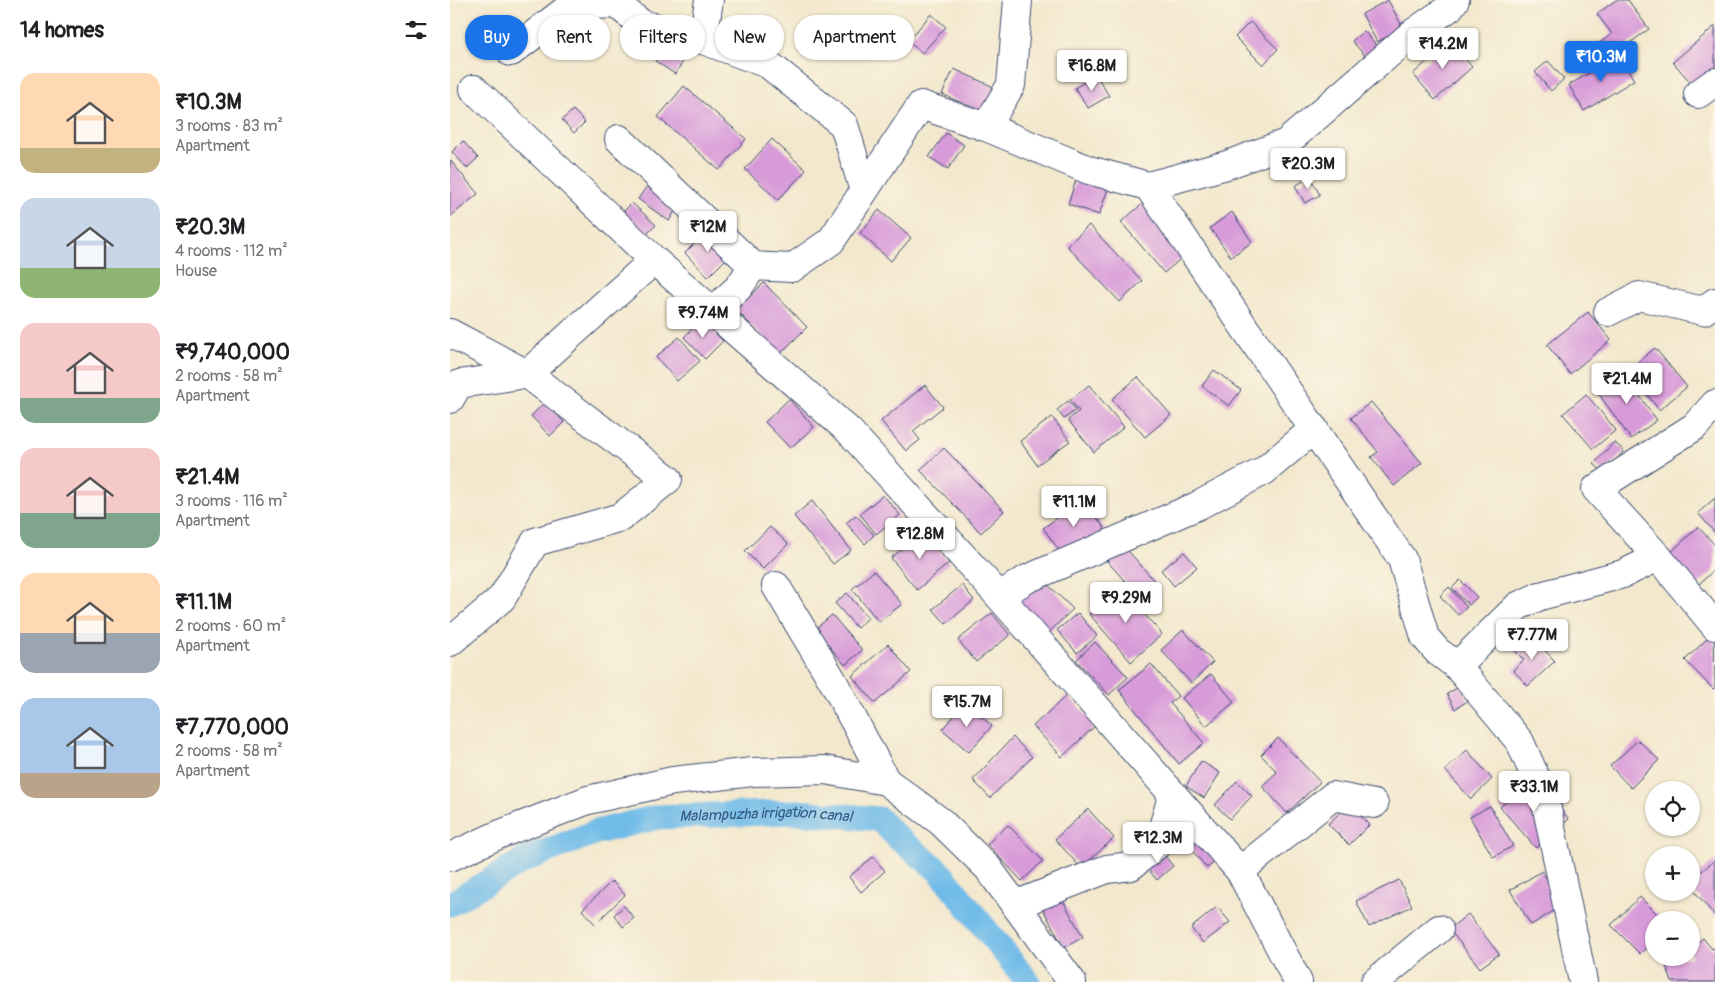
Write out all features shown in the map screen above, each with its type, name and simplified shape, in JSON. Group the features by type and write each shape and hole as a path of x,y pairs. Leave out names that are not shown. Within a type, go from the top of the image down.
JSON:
{"street":[{"path":"705,27 709,0"},
{"path":"986,127 1011,85 1018,0"},
{"path":"619,139 753,266 792,268 831,241 922,105 986,127 1089,170 1148,186 1226,166 1286,143 1414,33 1449,8 1455,0"},
{"path":"528,38 571,3 616,4 630,15"},
{"path":"705,41 768,64 844,126 864,191"},
{"path":"474,89 654,260 849,431 998,596 1240,871 1298,982"},
{"path":"1148,186 1402,559 1425,637 1437,650 1457,666 1520,742 1545,799 1583,982"},
{"path":"450,398 459,384 527,374 654,260"},
{"path":"713,311 739,288 753,266"},
{"path":"1608,312 1639,296 1703,311 1715,302"},
{"path":"450,333 527,374 668,479 621,517 535,542 502,598 450,642"},
{"path":"1715,404 1694,427 1596,489 1658,557 1715,626"},
{"path":"998,596 1026,579 1197,506 1264,471 1314,429"},
{"path":"1457,666 1518,606 1540,596 1623,574 1658,557"},
{"path":"776,586 834,683 886,781 941,822 988,868 1072,982"},
{"path":"450,857 498,835 588,800 673,781 753,772 825,770 886,781"},
{"path":"1015,905 1107,869 1132,866 1158,844 1173,794"},
{"path":"1240,871 1333,796 1374,804"},
{"path":"1375,982 1439,929"}],"building":[{"path":"1388,0 1403,28 1377,42 1362,14"},
{"path":"1616,0 1628,0 1649,29 1595,68 1585,53 1612,34 1597,14"},
{"path":"931,14 946,27 922,53 914,46 914,34"},
{"path":"1250,22 1278,49 1263,65 1235,37"},
{"path":"1715,26 1715,74 1697,90 1673,62"},
{"path":"1364,31 1379,48 1367,58 1352,41"},
{"path":"1450,41 1472,67 1435,100 1413,74"},
{"path":"1619,55 1634,80 1584,111 1569,85"},
{"path":"656,60 684,60 675,74"},
{"path":"1548,61 1564,79 1551,91 1535,72"},
{"path":"954,69 998,89 986,114 942,94"},
{"path":"1096,75 1109,96 1088,108 1075,88"},
{"path":"684,86 746,139 719,170 658,117"},
{"path":"573,110 585,122 574,133 562,120"},
{"path":"946,133 964,145 948,169 929,157"},
{"path":"772,139 806,170 778,200 745,169"},
{"path":"463,141 478,158 467,168 452,152"},
{"path":"450,160 478,194 451,216 450,215"},
{"path":"1079,171 1110,183 1099,215 1068,204"},
{"path":"1310,177 1320,195 1305,203 1295,186"},
{"path":"647,186 677,208 669,221 638,199"},
{"path":"1147,200 1190,251 1164,273 1121,222"},
{"path":"632,203 656,225 645,236 621,214"},
{"path":"879,210 911,238 891,261 860,233"},
{"path":"1232,212 1252,242 1231,257 1210,228"},
{"path":"1089,225 1142,281 1120,302 1067,246"},
{"path":"709,229 732,253 708,277 685,253"},
{"path":"764,283 807,327 780,354 736,310"},
{"path":"1588,312 1611,340 1570,374 1547,345"},
{"path":"701,319 723,341 705,359 684,337"},
{"path":"679,337 700,361 677,381 656,357"},
{"path":"1655,348 1687,387 1659,410 1628,370"},
{"path":"1214,370 1241,390 1229,406 1202,386"},
{"path":"1622,372 1657,420 1631,439 1596,390"},
{"path":"1138,377 1171,415 1145,437 1112,399"},
{"path":"925,385 943,407 913,431 920,440 906,451 881,421"},
{"path":"1089,385 1124,427 1094,452 1068,420 1079,411 1070,400"},
{"path":"1586,394 1616,430 1593,449 1563,414"},
{"path":"789,399 814,427 790,448 765,422"},
{"path":"1068,401 1076,410 1064,419 1057,410"},
{"path":"545,402 564,422 550,436 531,416"},
{"path":"1371,402 1422,463 1394,486 1371,457 1378,452 1351,418"},
{"path":"1052,417 1070,441 1037,465 1020,441"},
{"path":"1614,442 1624,451 1604,473 1594,464"},
{"path":"944,448 1004,511 981,533 920,470"},
{"path":"883,495 900,515 876,534 860,514"},
{"path":"1715,498 1715,533 1698,513"},
{"path":"1084,499 1105,529 1064,557 1043,528"},
{"path":"812,501 851,550 833,564 794,516"},
{"path":"856,515 874,535 865,544 846,523"},
{"path":"770,527 788,544 763,569 745,551"},
{"path":"1698,527 1715,545 1715,569 1697,586 1668,555"},
{"path":"923,531 949,563 917,590 891,558"},
{"path":"1124,546 1156,583 1139,597 1107,561"},
{"path":"1184,552 1197,567 1174,586 1161,570"},
{"path":"874,571 902,604 879,622 852,589"},
{"path":"1041,578 1073,609 1047,634 1016,602"},
{"path":"1460,580 1477,597 1469,605 1452,588"},
{"path":"962,585 974,600 946,624 933,609"},
{"path":"1120,587 1162,634 1131,662 1089,614"},
{"path":"1449,587 1467,607 1458,615 1440,596"},
{"path":"847,593 868,618 857,628 835,603"},
{"path":"992,613 1010,635 976,662 958,640"},
{"path":"1078,613 1097,636 1077,653 1057,630"},
{"path":"832,615 862,650 845,665 815,629"},
{"path":"1183,630 1213,662 1191,683 1161,650"},
{"path":"1714,632 1715,688 1713,689 1685,660"},
{"path":"1531,636 1555,661 1528,686 1513,670 1524,660 1515,651"},
{"path":"1095,642 1128,677 1109,695 1076,660"},
{"path":"888,644 911,672 875,703 852,676"},
{"path":"1151,664 1178,696 1170,703 1204,743 1179,764 1119,690"},
{"path":"1211,674 1234,702 1206,726 1182,698"},
{"path":"1460,686 1469,700 1455,709 1447,694"},
{"path":"1067,695 1096,725 1062,757 1033,726"},
{"path":"966,703 992,726 969,752 942,729"},
{"path":"1013,737 1032,757 990,798 973,780"},
{"path":"1278,738 1320,782 1287,813 1262,786 1277,772 1261,755"},
{"path":"1638,740 1659,760 1631,788 1610,766"},
{"path":"1467,750 1492,779 1471,799 1445,770"},
{"path":"1201,761 1220,773 1204,798 1186,786"},
{"path":"1533,778 1569,819 1536,848 1500,807"},
{"path":"1237,781 1252,796 1230,819 1215,805"},
{"path":"1349,804 1369,825 1349,845 1328,824"},
{"path":"1490,806 1513,846 1493,857 1470,817"},
{"path":"1088,809 1114,838 1081,868 1055,839"},
{"path":"1008,825 1043,861 1022,881 987,844"},
{"path":"1198,841 1216,861 1207,868 1190,848"},
{"path":"1159,849 1173,866 1157,880 1142,862"},
{"path":"873,857 885,871 861,892 849,877"},
{"path":"1715,860 1715,916 1700,898 1700,872"},
{"path":"1542,871 1562,906 1531,925 1510,890"},
{"path":"1399,880 1412,906 1369,927 1356,901"},
{"path":"612,881 625,895 595,924 582,910"},
{"path":"1056,888 1083,937 1064,948 1037,898"},
{"path":"1640,897 1654,911 1645,911 1645,949 1640,954 1611,925"},
{"path":"624,906 634,918 623,927 614,915"},
{"path":"1217,907 1230,922 1203,943 1191,928"},
{"path":"1468,914 1499,954 1480,968 1449,929"},
{"path":"1703,938 1712,949 1715,948 1715,982 1672,982 1666,966 1700,966 1700,940"}],"waterway":[{"name":"Malampuzha irrigation canal","path":"450,904 526,859 596,832 658,817 797,812 879,819 899,839 939,871 1028,982"}]}
